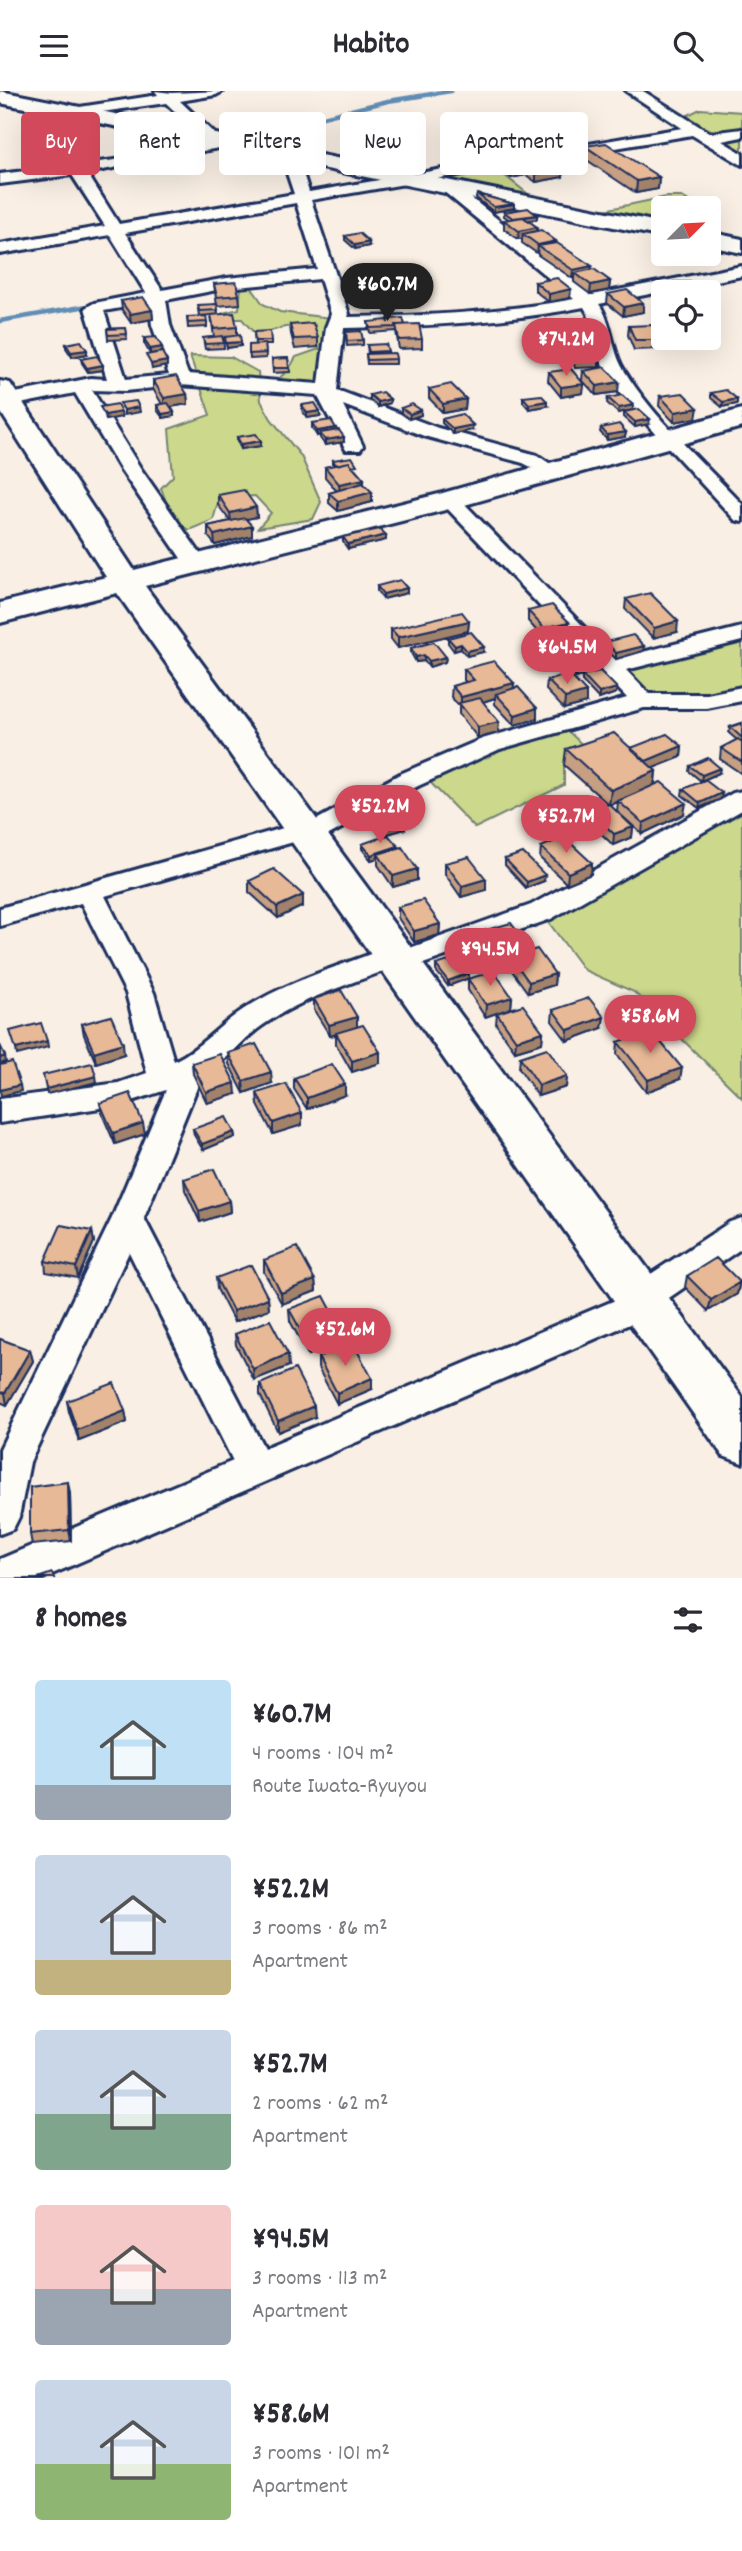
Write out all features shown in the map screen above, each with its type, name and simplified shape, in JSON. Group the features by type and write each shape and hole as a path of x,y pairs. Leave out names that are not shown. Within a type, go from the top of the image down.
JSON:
{"street":[{"path":"6,101 73,112 166,95 216,91"},
{"path":"638,94 663,93"},
{"path":"638,94 742,160"},
{"path":"166,95 218,141"},
{"path":"100,117 218,141"},
{"path":"0,249 407,179 703,134 742,133"},
{"path":"100,167 156,158 218,141"},
{"path":"326,163 651,228"},
{"path":"0,179 34,175"},
{"path":"80,175 157,296 161,325 180,379"},
{"path":"296,175 340,314 336,323 327,393 353,446"},
{"path":"449,188 588,301 597,314 612,366 630,394 742,516"},
{"path":"721,242 742,246"},
{"path":"336,323 486,318 523,314 742,271"},
{"path":"118,384 94,308 227,283 327,273"},
{"path":"551,471 530,459 431,432 320,390 180,379 80,386 3,397 127,583 305,834 742,1439"},
{"path":"80,386 131,470 197,565"},
{"path":"0,613 450,500 742,418"},
{"path":"450,500 643,701"},
{"path":"610,667 742,634"},
{"path":"0,917 305,834 409,781 491,744 643,701 707,701 742,694"},
{"path":"0,1111 120,1094 178,1073 203,1060 253,1017 300,993 541,912 742,799"},
{"path":"0,1517 12,1462 128,1218 178,1073 89,891"},
{"path":"128,1218 256,1469"},
{"path":"0,1578 641,1301 742,1231"}],"green space":[{"path":"700,109 742,112 742,160 709,138 717,133 684,117"},
{"path":"440,175 504,175 537,201 421,179"},
{"path":"651,200 651,223 595,212"},
{"path":"249,284 263,304 280,312 331,318 328,389 272,385 289,369 296,357 319,349 315,325 285,327 256,335 242,319 218,319 223,313 239,309 241,286"},
{"path":"190,356 231,357 258,372 261,401 271,419 301,456 321,502 313,519 258,528 271,513 255,496 219,499 213,520 189,530 174,518 161,488 173,476 169,429 210,415"},
{"path":"742,634 742,693 643,701 610,667"},
{"path":"567,730 593,755 564,765 564,785 475,828 422,774 484,747"},
{"path":"742,805 742,1098 634,992 584,970 541,912"}],"building":[{"path":"606,143 659,177 637,181 588,146"},
{"path":"477,194 514,204 494,207"},
{"path":"528,208 537,215 513,218 504,212"},
{"path":"523,217 537,227 519,231 504,220"},
{"path":"541,230 556,241 538,245 523,234"},
{"path":"359,233 369,242 355,245 345,236"},
{"path":"557,243 592,266 573,270 538,246"},
{"path":"594,269 610,281 591,285 575,273"},
{"path":"557,278 571,289 549,294 535,282"},
{"path":"236,282 239,295 217,297 214,284"},
{"path":"627,290 643,303 624,307 608,294"},
{"path":"143,297 152,310 130,314 121,301"},
{"path":"217,304 218,310 199,311 198,305"},
{"path":"234,313 237,327 214,329 211,315"},
{"path":"206,316 207,322 188,323 187,317"},
{"path":"403,318 405,325 396,327 370,328 368,322 387,320 388,323 388,319"},
{"path":"313,323 318,338 294,339 290,325"},
{"path":"419,324 422,339 399,340 396,325"},
{"path":"651,325 651,340 635,340 629,326"},
{"path":"126,328 127,334 108,335 107,329"},
{"path":"270,331 271,341 255,341 254,332"},
{"path":"361,331 363,340 347,341 346,332"},
{"path":"579,333 594,333 598,342 582,342"},
{"path":"240,335 241,342 226,343 225,337"},
{"path":"222,336 224,343 205,344 203,338"},
{"path":"156,337 162,347 150,349 144,338"},
{"path":"81,341 87,350 71,352 66,344"},
{"path":"572,343 595,343 599,358 576,358"},
{"path":"265,344 266,353 249,354 249,345"},
{"path":"386,344 388,351 369,352 367,345"},
{"path":"162,352 167,361 151,364 146,355"},
{"path":"395,353 396,359 367,360 366,354"},
{"path":"97,356 103,365 87,368 81,359"},
{"path":"288,358 289,368 273,368 272,359"},
{"path":"605,367 619,382 597,386 583,371"},
{"path":"571,369 584,384 561,387 549,372"},
{"path":"176,376 187,394 164,398 153,380"},
{"path":"451,384 466,399 443,404 429,389"},
{"path":"726,390 737,399 723,402 711,393"},
{"path":"382,392 390,399 378,402 370,395"},
{"path":"683,393 698,408 675,412 660,396"},
{"path":"541,395 547,401 529,404 523,397"},
{"path":"622,395 633,405 619,408 608,398"},
{"path":"136,401 139,407 124,410 120,403"},
{"path":"168,403 174,412 162,414 157,405"},
{"path":"315,403 320,411 307,413 302,405"},
{"path":"117,404 121,412 105,415 100,407"},
{"path":"412,404 421,410 410,414 401,408"},
{"path":"639,409 650,419 635,422 624,412"},
{"path":"462,414 473,425 453,429 442,419"},
{"path":"331,420 336,428 317,431 312,423"},
{"path":"619,424 626,432 607,435 601,428"},
{"path":"339,430 344,437 325,440 320,433"},
{"path":"256,434 261,441 241,444 237,437"},
{"path":"352,457 357,465 352,466 349,462 336,465 333,460"},
{"path":"349,462 364,479 339,484 325,467"},
{"path":"363,483 372,492 338,501 329,493"},
{"path":"244,490 256,507 230,513 218,495"},
{"path":"245,518 252,526 214,535 208,526"},
{"path":"380,529 386,535 348,544 343,537"},
{"path":"400,580 407,588 383,594 377,586"},
{"path":"650,593 678,621 654,628 626,599"},
{"path":"552,605 569,622 544,628 528,611"},
{"path":"462,612 469,621 398,637 391,629"},
{"path":"471,632 484,647 467,651 461,644 455,646 448,638"},
{"path":"633,635 644,646 616,653 606,642"},
{"path":"581,639 601,661 577,667 557,645"},
{"path":"434,642 446,657 429,661 424,655 416,657 411,648"},
{"path":"494,661 514,683 461,697 452,686 474,680 464,669"},
{"path":"600,671 617,688 599,693 582,675"},
{"path":"569,674 586,692 565,698 547,680"},
{"path":"518,687 537,708 515,715 496,694"},
{"path":"480,698 499,722 478,727 459,703"},
{"path":"742,723 742,737 741,737 730,727"},
{"path":"614,733 656,771 611,790 566,749"},
{"path":"667,734 682,746 646,761 631,748"},
{"path":"738,739 742,742 742,762 721,748"},
{"path":"708,758 720,768 702,775 690,766"},
{"path":"705,780 722,793 700,803 683,789"},
{"path":"661,782 686,803 643,823 618,801"},
{"path":"390,797 405,818 381,825 366,804"},
{"path":"609,804 633,827 614,834 590,811"},
{"path":"549,807 563,822 546,828 532,813"},
{"path":"388,835 398,846 371,855 362,844"},
{"path":"564,837 592,863 568,873 541,847"},
{"path":"402,847 417,869 393,876 378,854"},
{"path":"523,853 545,875 527,882 505,859"},
{"path":"469,857 486,879 462,886 445,863"},
{"path":"274,869 303,895 277,907 249,881"},
{"path":"423,900 440,924 414,931 398,907"},
{"path":"511,923 529,947 504,955 486,930"},
{"path":"537,949 555,974 529,982 511,957"},
{"path":"458,958 469,973 448,981 436,965"},
{"path":"494,971 512,997 486,1005 468,979"},
{"path":"341,990 357,1017 329,1025 314,999"},
{"path":"589,998 604,1017 568,1030 553,1010"},
{"path":"523,1005 543,1032 516,1040 497,1013"},
{"path":"111,1016 123,1043 94,1052 82,1024"},
{"path":"41,1023 47,1041 16,1049 10,1031"},
{"path":"363,1025 380,1052 352,1061 336,1033"},
{"path":"651,1030 682,1068 648,1080 618,1042"},
{"path":"256,1044 271,1072 243,1081 228,1053"},
{"path":"0,1045 5,1056 0,1058"},
{"path":"547,1048 567,1076 539,1085 520,1057"},
{"path":"220,1054 235,1083 206,1092 192,1063"},
{"path":"12,1062 20,1085 0,1090 0,1065"},
{"path":"92,1063 96,1076 46,1089 43,1075"},
{"path":"332,1064 345,1084 307,1098 294,1078"},
{"path":"286,1084 302,1113 273,1123 257,1093"},
{"path":"130,1093 143,1123 113,1133 100,1103"},
{"path":"226,1117 234,1132 202,1144 193,1129"},
{"path":"214,1169 229,1201 199,1211 184,1179"},
{"path":"61,1225 92,1231 76,1267 45,1261"},
{"path":"297,1247 315,1280 281,1293 264,1260"},
{"path":"716,1258 740,1282 711,1300 687,1276"},
{"path":"251,1265 268,1298 233,1311 216,1278"},
{"path":"324,1296 342,1330 308,1343 289,1309"},
{"path":"270,1320 288,1354 253,1369 235,1334"},
{"path":"0,1339 30,1350 5,1393 0,1392"},
{"path":"353,1343 372,1378 337,1393 318,1357"},
{"path":"295,1369 314,1406 278,1421 260,1384"},
{"path":"114,1383 125,1411 77,1430 67,1401"},
{"path":"68,1482 69,1530 30,1534 30,1487"},
{"path":"52,1573 54,1578 38,1578"}],"waterway":[{"path":"326,116 388,101 451,91"},
{"path":"102,162 114,160"},
{"path":"0,173 21,171"},
{"path":"0,321 99,304"}]}
